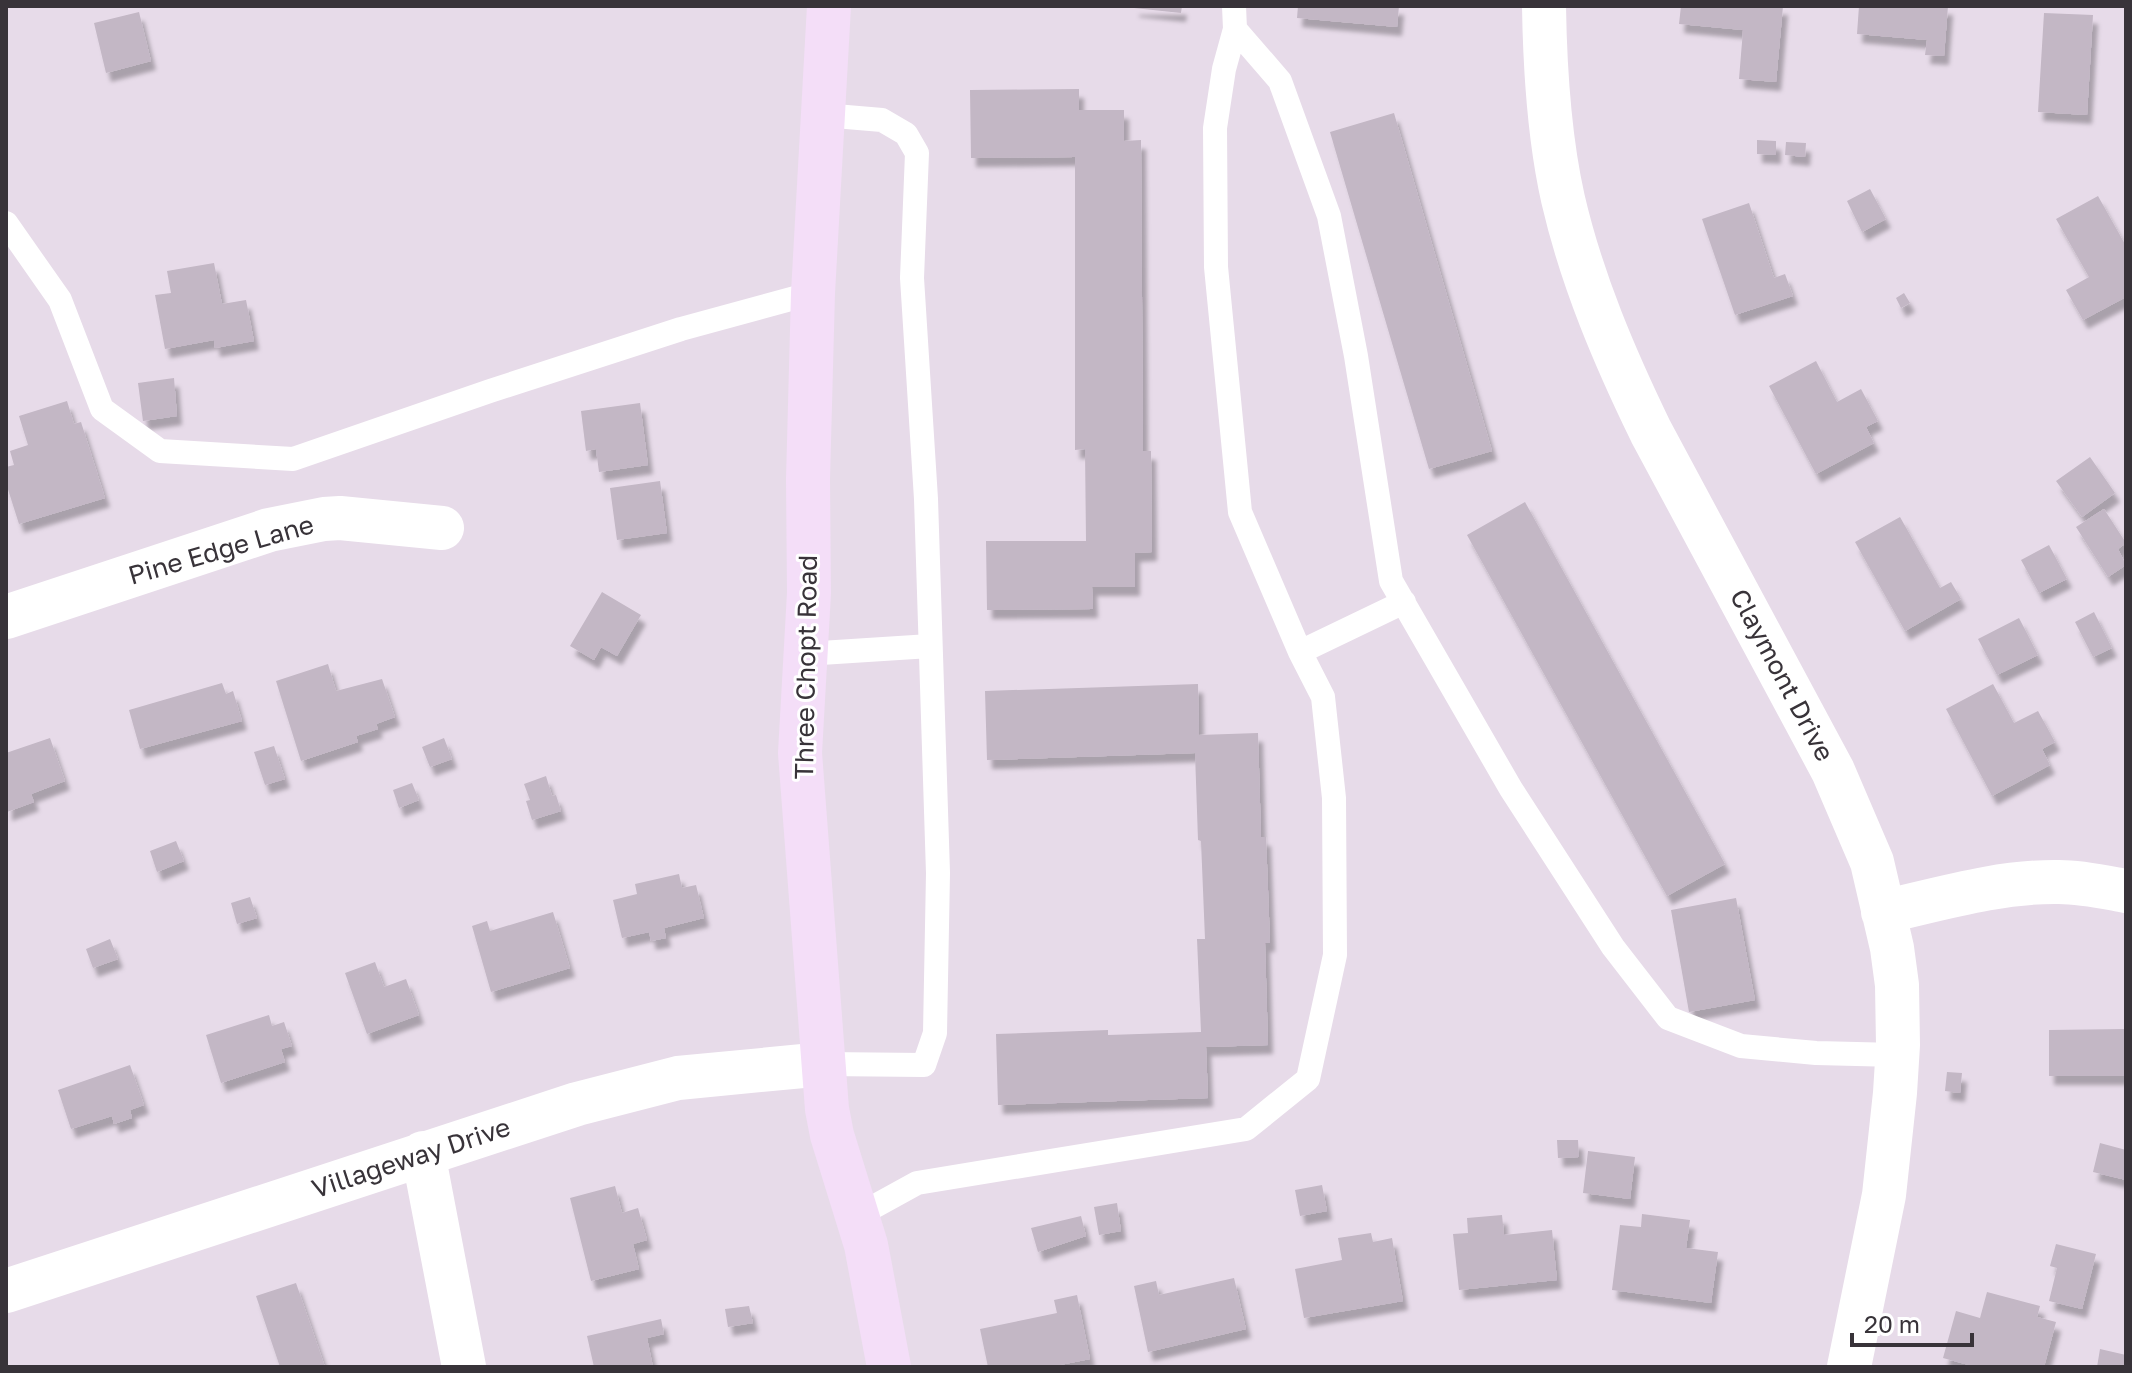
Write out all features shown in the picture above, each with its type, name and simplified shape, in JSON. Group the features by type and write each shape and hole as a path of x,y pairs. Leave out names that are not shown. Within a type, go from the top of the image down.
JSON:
{"main road":[{"name":"Three Chopt Road","path":"829,6 813,293 808,479 809,593 800,753 827,1109 866,1245 889,1367"}],"street":[{"name":"Claymont Drive","path":"1544,6 1554,144 1564,200 1590,292 1651,432 1833,771 1872,862 1892,948 1897,985 1895,1093 1884,1195 1849,1367"},
{"name":"Pine Edge Lane","path":"6,617 269,530 340,518 442,528"},
{"path":"1883,912 1997,887 2058,882 2126,891"},
{"name":"Villageway Drive","path":"6,1291 577,1104 678,1078 824,1064"},
{"path":"423,1153 464,1367"}],"lane":[{"path":"1234,18 1280,81 1329,216 1356,356 1391,581 1511,789 1613,947 1668,1018 1741,1046 1816,1053 1897,1055"},
{"path":"857,1216 917,1183 1246,1129 1308,1079 1335,955 1334,798 1323,697 1300,652 1240,512 1216,267 1215,128 1234,18"},
{"path":"823,115 882,120 906,134 917,153 912,278 926,499 938,873 935,1033 924,1065 824,1064"},
{"path":"6,223 60,300 102,409 160,451 293,459 681,329 813,293"},
{"path":"1300,652 1404,602"},
{"path":"805,654 930,646"}],"building":[{"path":"1134,6 1182,6 1181,13"},
{"path":"1298,6 1399,6 1397,27 1297,18"},
{"path":"1681,6 1783,6 1776,82 1739,79 1743,30 1679,24"},
{"path":"1859,6 1948,6 1944,56 1925,55 1927,40 1857,34"},
{"path":"139,12 151,61 106,73 94,23"},
{"path":"2044,13 2093,15 2087,115 2038,112"},
{"path":"1079,89 1079,110 1124,110 1124,141 1141,140 1143,451 1151,451 1152,552 1135,553 1135,587 1092,587 1093,609 987,610 986,541 1086,541 1085,449 1075,450 1075,157 971,158 970,90"},
{"path":"1394,113 1492,451 1429,469 1330,132"},
{"path":"1757,140 1776,141 1776,155 1757,154"},
{"path":"1786,142 1806,143 1805,157 1785,155"},
{"path":"1870,189 1886,219 1862,232 1847,201"},
{"path":"2098,196 2126,246 2126,297 2083,320 2066,290 2089,277 2056,219"},
{"path":"1749,203 1774,278 1785,274 1793,296 1735,315 1702,219"},
{"path":"214,263 222,304 246,300 254,341 215,348 214,340 165,349 155,295 171,293 167,271"},
{"path":"1904,293 1910,303 1901,308 1896,298"},
{"path":"1816,361 1837,402 1861,389 1878,421 1866,427 1874,443 1816,474 1769,386"},
{"path":"174,378 177,416 143,421 138,383"},
{"path":"67,401 74,424 81,422 105,498 19,524 6,483 6,467 14,465 10,451 28,445 19,416"},
{"path":"640,403 648,465 599,472 596,449 586,451 581,411"},
{"path":"2090,457 2115,493 2082,517 2056,481"},
{"path":"660,481 667,533 617,540 610,488"},
{"path":"1525,502 1725,864 1667,896 1467,535"},
{"path":"2104,509 2126,543 2118,549 2126,565 2108,577 2076,527"},
{"path":"1900,517 1940,588 1951,582 1961,599 1905,631 1855,542"},
{"path":"2049,545 2067,579 2039,593 2021,560"},
{"path":"602,592 641,615 617,656 601,647 594,660 570,646"},
{"path":"2094,612 2112,648 2093,657 2075,622"},
{"path":"2019,618 2038,655 1997,675 1978,639"},
{"path":"328,664 336,691 382,679 395,717 376,724 378,729 356,736 358,742 301,761 276,681"},
{"path":"222,683 226,694 233,691 242,721 140,749 129,710"},
{"path":"1198,684 1199,735 1258,733 1261,837 1266,837 1270,943 1265,943 1268,1045 1206,1047 1208,1098 998,1105 996,1034 1108,1030 1108,1035 1201,1032 1197,939 1205,939 1195,753 987,760 985,691"},
{"path":"1993,684 2014,723 2038,711 2055,742 2042,749 2050,765 1992,796 1946,709"},
{"path":"50,738 65,781 31,794 34,802 7,812 6,753"},
{"path":"444,738 452,759 430,767 422,747"},
{"path":"274,746 285,779 265,785 254,752"},
{"path":"546,776 561,811 532,820 524,784"},
{"path":"412,783 419,800 399,808 393,790"},
{"path":"176,841 184,861 157,872 150,851"},
{"path":"679,874 682,888 696,885 704,918 664,928 666,938 651,941 649,932 622,938 613,900 637,894 635,884"},
{"path":"250,897 257,918 237,924 231,903"},
{"path":"1736,898 1755,1000 1689,1012 1671,910"},
{"path":"553,912 570,968 491,992 472,926 487,921 490,931"},
{"path":"110,939 118,959 93,968 86,949"},
{"path":"375,962 384,987 406,979 419,1015 367,1034 345,973"},
{"path":"269,1015 272,1026 284,1022 292,1046 281,1049 285,1062 221,1083 206,1035"},
{"path":"2126,1029 2126,1076 2049,1076 2049,1030"},
{"path":"130,1065 144,1105 130,1110 132,1118 114,1124 112,1116 71,1129 58,1090"},
{"path":"1947,1072 1962,1073 1960,1093 1945,1091"},
{"path":"1557,1140 1578,1140 1579,1157 1558,1158"},
{"path":"2100,1143 2126,1150 2126,1180 2093,1172"},
{"path":"1588,1151 1635,1157 1630,1199 1583,1193"},
{"path":"1322,1185 1327,1211 1300,1216 1295,1190"},
{"path":"615,1186 622,1213 638,1208 647,1240 633,1244 639,1269 591,1281 570,1198"},
{"path":"1117,1203 1121,1231 1099,1235 1094,1207"},
{"path":"1642,1214 1690,1220 1686,1248 1718,1252 1711,1303 1612,1290 1620,1225 1641,1227"},
{"path":"1502,1215 1504,1235 1552,1230 1557,1280 1459,1290 1453,1234 1468,1233 1467,1218"},
{"path":"1081,1216 1086,1236 1038,1252 1031,1228"},
{"path":"1371,1233 1373,1242 1392,1238 1403,1301 1304,1318 1295,1269 1342,1260 1338,1238"},
{"path":"2056,1244 2096,1254 2082,1309 2049,1301 2057,1268 2050,1266"},
{"path":"1234,1278 1246,1329 1148,1352 1134,1286 1156,1281 1159,1295"},
{"path":"296,1283 325,1367 280,1367 256,1296"},
{"path":"1987,1292 2040,1306 2037,1317 2056,1322 2044,1367 1976,1367 1943,1358 1956,1311 1980,1318"},
{"path":"1077,1295 1090,1359 1050,1367 988,1367 980,1329 1057,1313 1054,1300"},
{"path":"749,1306 753,1323 728,1327 725,1309"},
{"path":"661,1319 664,1334 647,1338 653,1367 594,1367 587,1336"},
{"path":"2100,1349 2126,1355 2126,1367 2097,1367"}]}
